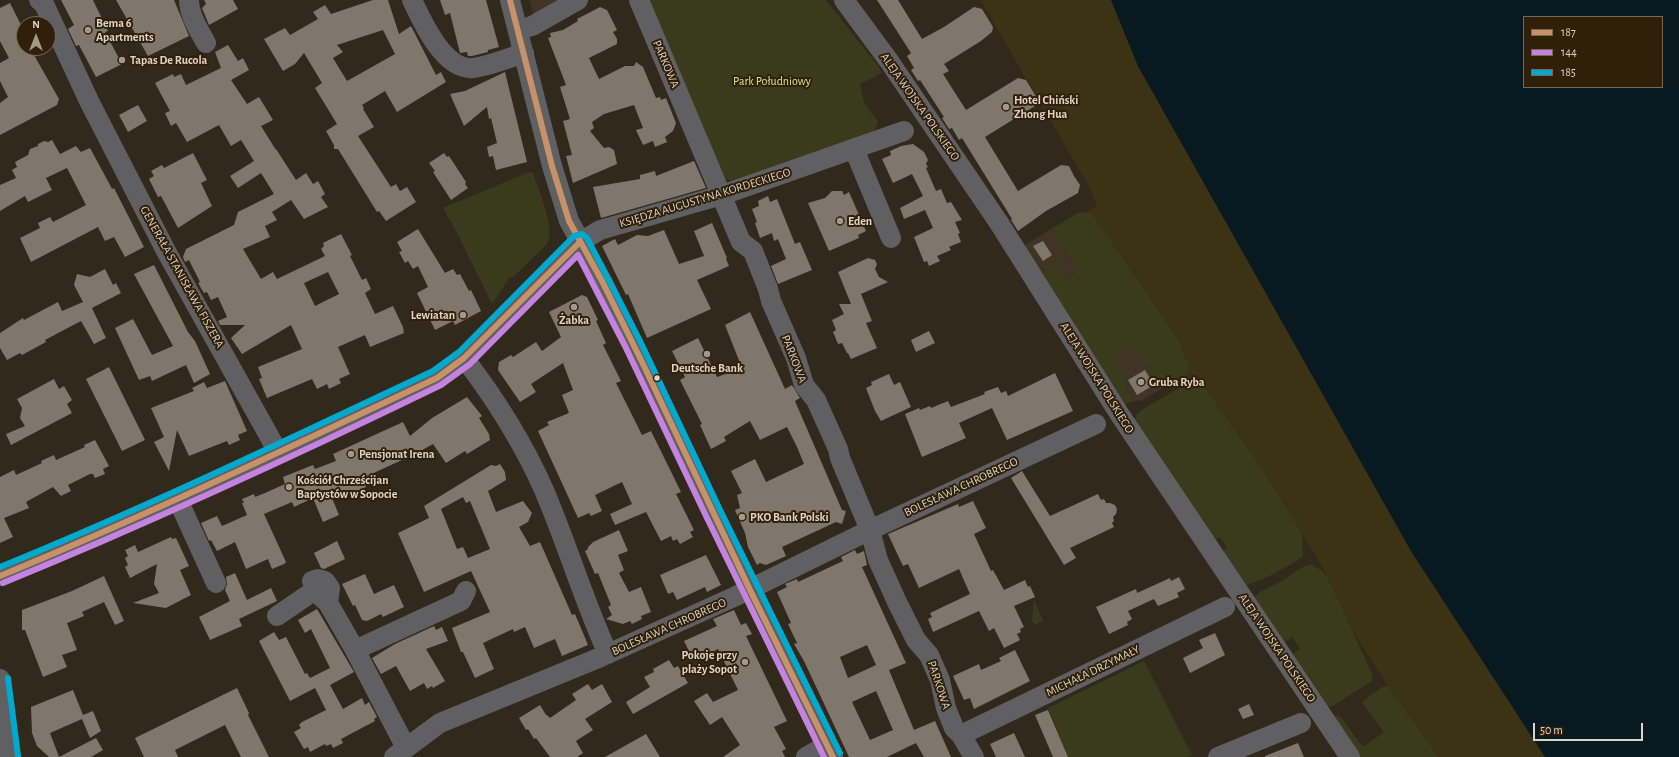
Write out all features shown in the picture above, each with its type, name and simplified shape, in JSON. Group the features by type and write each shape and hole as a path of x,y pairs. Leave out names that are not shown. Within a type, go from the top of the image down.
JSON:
{"street":[{"name":"GENERAŁA STANISŁAWA FISZERA","path":"39,0 44,4 89,101 166,251 278,452"},
{"path":"189,0 189,7 206,43"},
{"path":"412,0 436,43 448,58 463,67 473,68 524,53"},
{"path":"510,0 552,166 568,220 602,281 644,366 750,590 830,751 806,757"},
{"path":"518,30 532,26 578,0"},
{"name":"PARKOWA","path":"639,0 741,242 753,250 771,301 796,358 804,385 816,400 838,449 870,530 878,560 896,602 916,640 929,655 940,680 946,708 954,728 961,734 974,757"},
{"name":"ALEJA WOJSKA POLSKIEGO","path":"844,0 1003,228 1120,415 1350,757"},
{"name":"KSIĘDZA AUGUSTYNA KORDECKIEGO","path":"0,576 90,539 178,500 437,378 464,358 580,242 600,230 722,195 904,130"},
{"path":"854,149 891,238"},
{"path":"464,358 476,374 526,455 544,491 608,654"},
{"name":"BOLESŁAWA CHROBREGO","path":"408,751 440,723 608,654 750,590 870,530 1096,424"},
{"path":"178,500 216,583"},
{"path":"355,650 461,601 466,591"},
{"path":"277,616 322,596 355,650 408,751"},
{"name":"MICHAŁA DRZYMAŁY","path":"961,734 1224,607"},
{"path":"0,679 10,757"},
{"path":"1218,757 1301,723"}],"shaded area":[{"path":"529,0 561,0 535,14 533,13"},
{"path":"1051,229 1077,272 1065,279 1045,273 1027,244"},
{"path":"1134,347 1159,390 1141,401 1134,401 1125,387 1129,384 1113,359"}],"green space":[{"name":"Park Południowy","path":"650,0 826,0 882,73 860,84 864,102 878,122 874,131 732,181 724,178"},
{"path":"529,172 533,173 545,208 549,227 548,243 512,278 510,277 492,304 443,208"},
{"path":"1088,212 1093,215 1179,340 1188,363 1188,372 1184,377 1159,390 1134,347 1114,359 1129,384 1125,387 1134,401 1121,406 1024,246 1027,244 1044,272 1057,265 1065,279 1077,272 1051,229 1078,213"},
{"path":"1188,383 1203,385 1264,471 1302,533 1303,556 1276,573 1246,585 1219,553 1227,548 1220,537 1212,542 1135,422 1136,415 1143,409"},
{"path":"1310,564 1321,570 1329,579 1372,674 1372,681 1333,706 1327,706 1290,656 1300,649 1292,637 1282,644 1253,599 1262,591"},
{"path":"1034,600 1043,621 1034,625 1032,621"},
{"path":"1144,661 1192,755 1188,757 1068,757 1048,708"},
{"path":"1388,686 1439,757 1356,757 1334,717 1337,715 1341,717 1363,747 1384,732 1362,702 1382,687"}],"sand":[{"path":"1111,0 1138,66 1411,551 1545,757 1439,757 1388,686 1352,630 1327,575 1264,471 1203,385 1188,383 1184,377 1188,372 1188,364 1179,340 1093,215 1088,212 1097,205 1090,188 981,1"}],"water":[{"path":"1111,0 1679,0 1679,757 1545,757 1411,551 1138,66"}],"building":[{"path":"61,0 93,0 108,31 105,32 122,64 96,77 79,45 76,46 68,29 74,25"},
{"path":"116,0 174,0 189,36 148,56"},
{"path":"204,0 233,0 238,9 209,25 202,8 206,4"},
{"path":"373,0 388,0 399,34 411,26 436,75 441,72 446,82 397,112 385,91 362,105 374,127 358,136 391,187 396,184 400,191 407,187 416,202 386,221 379,211 377,212 338,149 334,149 334,145 326,131 337,124 315,88 322,83 304,53 295,64 283,71 264,39 285,28 290,35 318,19 313,12 325,5 331,14","holes":["383,30 395,54 347,81 333,58 343,52 337,45"]},
{"path":"440,0 486,0 499,47 488,50 488,52 472,56 468,56 467,52 460,53 450,13 445,15"},
{"path":"877,0 898,0 922,39 944,27 974,7 982,9 993,27 992,32 981,41 944,64 949,71 943,74 966,110 1018,78 1026,80 1037,98 1035,106 985,137 1018,191 1061,165 1069,166 1080,185 1078,193 1046,211 1018,231 962,138 959,140 952,128 949,129 942,118 944,117 920,80 918,81 911,70 914,68 907,56 911,53"},
{"path":"10,3 16,16 16,56 35,56 59,99 57,105 0,135 0,103 8,97 0,81 0,63 9,58 0,41 0,8"},
{"path":"600,7 607,10 617,30 613,32 617,39 617,44 589,58 599,79 625,66 634,66 636,62 643,67 656,98 660,97 661,100 666,98 676,123 673,131 665,137 667,142 655,147 653,141 643,145 636,130 643,128 634,105 604,114 592,122 594,128 590,131 604,148 609,147 614,150 617,164 573,183 566,156 572,155 563,121 570,119 560,87 566,85 548,38 551,37 550,33 563,30 578,21 577,19"},
{"path":"228,45 238,61 243,58 249,70 231,80 247,104 259,97 273,120 261,126 276,150 296,180 306,173 313,184 318,181 325,194 321,197 328,207 304,219 291,200 272,212 277,220 265,226 270,237 243,249 261,279 273,272 277,279 325,256 321,249 324,246 323,243 341,234 352,255 350,256 362,280 366,278 371,289 365,293 375,314 393,306 403,327 404,333 370,347 365,335 338,347 350,374 339,379 341,383 329,389 327,384 317,389 312,379 267,398 259,379 262,378 258,367 302,349 291,325 242,354 231,338 245,325 220,325 218,321 227,317 218,297 211,300 207,292 204,293 198,283 200,282 189,260 185,262 183,257 186,249 234,225 238,212 274,194 261,173 238,188 230,176 254,161 241,140 231,146 219,125 187,142 176,123 171,126 165,113 170,111 155,83 173,74 174,77 181,74 186,85 221,68 215,52","holes":["328,272 339,294 315,306 304,283"]},
{"path":"505,72 527,162 496,170 493,156 489,157 487,147 497,143 491,118 489,119 487,107 464,126 450,94 465,91"},
{"path":"138,105 147,121 128,132 119,115"},
{"path":"52,140 60,154 76,146 81,152 90,148 112,189 114,188 144,247 125,257 114,237 105,241 98,227 31,262 20,238 40,228 38,223 50,217 53,222 86,205 67,168 46,178 52,190 28,202 25,196 0,211 0,185 16,178 12,170 17,167 15,162 28,155 30,149 38,146 38,144 44,141 48,142"},
{"path":"913,144 924,152 928,160 926,164 928,167 926,168 936,191 941,189 947,203 951,202 962,220 955,222 960,233 958,234 961,242 949,247 951,250 937,256 940,261 929,266 927,261 924,262 914,237 933,228 925,210 904,219 900,208 923,196 912,174 893,183 882,159 891,155 890,151 901,146"},
{"path":"193,153 207,180 201,183 212,206 178,228 161,196 158,197 149,179 154,176 151,171 162,165 164,168"},
{"path":"444,153 447,157 449,156 466,182 465,184 468,188 451,200 429,163"},
{"path":"694,161 706,188 601,218 593,187 640,179 640,175 655,171 656,176"},
{"path":"832,191 842,191 844,195 849,192 866,231 858,235 859,238 829,251 808,203 825,198"},
{"path":"768,196 770,202 777,199 795,244 800,242 812,270 778,284 771,266 786,259 778,239 774,241 772,233 760,238 755,223 757,222 752,209 759,206 758,201"},
{"path":"712,223 729,266 697,280 711,309 647,338 628,294 626,295 602,246 615,239 618,245 637,235 648,236 664,230 679,264 704,256 694,231"},
{"path":"418,229 445,273 453,269 457,275 460,274 469,291 471,290 481,311 455,325 453,321 435,330 417,293 428,287 418,266 413,269 408,261 405,263 399,252 402,251 397,242"},
{"path":"1043,241 1052,255 1043,261 1033,246"},
{"path":"868,258 875,260 877,264 875,269 879,277 888,282 861,294 872,321 866,323 877,348 851,359 842,343 838,344 833,332 836,330 832,320 844,314 839,304 851,304 838,272"},
{"path":"154,265 188,332 195,341 210,374 194,383 186,365 152,381 150,376 139,380 115,328 133,319 152,355 173,346 134,274"},
{"path":"105,269 113,285 116,283 121,293 92,308 106,338 94,344 81,321 45,340 46,342 22,355 20,353 7,360 0,348 0,333 23,318 24,320 58,302 62,311 83,302 74,285 77,274 90,277"},
{"path":"582,295 587,297 598,320 596,321 606,343 603,345 621,381 616,383 642,435 651,431 681,492 676,494 694,530 690,532 693,537 680,544 677,539 673,541 671,536 661,541 646,512 615,525 610,514 632,504 622,482 595,495 602,511 591,516 589,513 578,518 538,431 549,425 547,422 569,413 562,395 573,390 563,363 531,384 536,392 520,402 498,370 499,362 511,355 513,357 536,342 542,351 561,337 549,312"},
{"path":"750,312 785,389 792,385 800,398 795,401 842,510 846,511 842,524 836,522 782,547 786,556 766,565 760,563 757,565 748,547 745,533 735,510 740,508 737,495 742,493 731,471 755,459 766,482 804,464 797,447 787,427 760,440 750,421 724,437 726,441 711,449 700,425 702,424 680,380 685,377 672,351 698,338 717,377 742,368 725,325"},
{"path":"929,331 935,343 916,352 911,340"},
{"path":"109,367 145,440 122,451 86,379"},
{"name":"Gruba Ryba","path":"1145,370 1154,385 1137,395 1128,380"},
{"path":"1055,373 1073,411 1007,440 992,408 959,423 966,438 922,457 905,414 919,408 920,410 930,406 931,408 948,401 951,407 985,394 984,392 998,387 1001,393 1006,391 1008,396"},
{"path":"889,374 894,385 900,382 911,407 881,421 875,411 866,388 872,385 871,382"},
{"path":"54,379 59,389 64,386 72,400 67,404 72,413 11,445 6,434 25,426 20,418 22,408 17,399"},
{"path":"225,381 247,431 238,435 240,440 229,445 227,441 189,456 177,430 169,471 154,442 164,437 151,408 194,391 192,388 204,382 207,388"},
{"path":"467,397 482,416 479,418 489,434 490,440 467,454 465,451 446,463 433,444 365,477 368,483 365,484 366,487 353,493 352,490 332,498 339,515 323,522 313,498 294,507 292,502 264,514 286,562 284,564 272,569 268,559 246,569 235,542 217,551 211,540 209,541 201,523 217,516 222,526 247,515 242,499 254,494 255,497 285,484 283,477 313,465 315,469 336,461 333,454 403,422 410,436 432,418"},
{"path":"95,440 109,466 103,469 105,474 95,478 93,474 90,474 68,485 71,491 61,496 53,487 26,502 29,508 4,518 13,537 0,543 0,477 14,470 16,475 42,463 41,461 54,455 56,460 85,447 84,445"},
{"path":"500,464 505,472 506,480 488,491 496,512 523,501 532,513 528,522 519,527 530,546 540,542 572,615 575,614 588,645 562,656 555,639 534,648 525,627 514,632 513,629 483,643 494,669 475,678 463,652 461,652 452,628 490,612 471,571 424,592 398,533 429,518 424,506 491,465 496,466","holes":["463,497 466,503 470,501 490,549 468,558 463,547 457,549 441,509"]},
{"path":"1022,471 1050,516 1098,494 1101,500 1104,499 1106,503 1115,505 1117,509 1116,514 1113,517 1114,521 1112,523 1114,527 1070,548 1076,558 1064,565 1011,478"},
{"path":"973,501 986,528 974,534 991,571 993,570 1004,590 1025,580 1028,587 1030,586 1035,597 1014,606 1024,627 1020,629 1021,632 1017,634 1020,640 1004,648 994,628 989,631 979,611 933,632 928,619 932,617 930,613 970,594 959,569 919,588 908,564 903,566 888,534 958,504 959,507"},
{"path":"619,530 628,551 618,555 624,570 619,573 629,592 641,587 651,612 641,616 642,619 632,624 630,621 623,624 606,619 612,615 608,607 611,605 598,573 595,574 585,551 593,542"},
{"path":"171,537 172,539 176,538 189,566 180,570 191,595 166,608 133,603 159,593 154,584 157,564 130,578 125,567 128,565 125,558 128,556 125,550 135,545 138,552"},
{"path":"337,541 345,559 324,569 321,568 314,553"},
{"path":"855,550 857,554 864,551 867,565 862,567 906,663 889,670 914,730 935,721 951,757 924,757 916,743 887,757 849,757 804,661 794,644 797,643 788,624 791,623 777,592 787,587 785,584 797,579 798,582 843,561 841,557","holes":["867,645 876,665 848,678 840,657","876,691 893,730 870,740 852,702"]},
{"path":"706,555 721,585 707,592 705,587 677,600 673,592 668,594 660,575"},
{"path":"235,573 247,600 271,588 277,601 239,619 242,626 210,640 199,617 230,601 225,590 227,584 226,577"},
{"path":"365,574 374,594 394,585 404,607 383,617 381,614 367,621 362,620 342,584"},
{"path":"104,576 124,621 115,625 104,602 82,612 84,616 67,623 77,650 62,655 67,667 43,677 25,630 22,630 22,610 72,591"},
{"path":"1179,577 1185,589 1177,593 1179,597 1158,606 1154,599 1128,611 1132,619 1127,622 1128,625 1109,634 1096,607 1136,589 1137,593 1170,578 1171,581"},
{"path":"317,609 354,672 330,685 343,709 362,698 365,705 369,702 377,717 374,719 375,721 341,739 343,743 333,748 331,744 326,746 325,744 310,752 308,747 304,749 294,732 301,728 299,725 302,722 326,710 315,688 290,701 259,641 274,632 279,640 286,637 305,674 307,673 310,678 330,668 311,629 305,633 298,620"},
{"path":"734,610 741,625 746,623 752,634 746,636 787,721 774,727 786,749 782,751 785,757 723,757 740,745 722,717 710,725 694,701 707,693 713,702 738,690 718,649 694,661 684,641 717,626 713,619"},
{"path":"434,626 436,630 442,627 448,641 426,649 445,681 433,688 432,686 427,689 424,683 410,691 396,666 381,674 372,658 395,644"},
{"path":"1215,633 1225,655 1190,673 1183,658 1203,648 1199,640"},
{"path":"1015,650 1030,681 974,709 970,698 964,700 953,676 979,664 981,670 1001,661 999,658"},
{"path":"669,660 674,668 678,666 688,683 633,714 626,702 650,687 644,677 654,672 653,669"},
{"path":"588,684 592,690 602,684 612,702 585,719 593,730 576,741 583,753 577,757 550,757 536,738 534,739 528,729 526,730 519,718 540,705 546,715 550,718 576,700 572,694"},
{"path":"237,688 249,713 248,715 269,757 241,757 225,725 175,750 178,757 144,757 135,738"},
{"path":"73,690 83,715 93,711 101,731 90,738 82,719 50,733 59,757 49,757 37,746 32,733 31,707"},
{"path":"1249,704 1254,715 1243,719 1238,709"},
{"path":"1048,710 1068,757 1053,757 1035,715"},
{"path":"1014,733 1025,757 996,757 990,744"},
{"path":"646,734 660,757 605,757"},
{"path":"96,738 103,750 91,757 59,757"},
{"path":"1298,743 1304,757 1265,757 1265,756"}],"transit line":[{"name":"187","path":"510,0 552,166 569,221 602,281 644,366 750,590 833,757"},
{"name":"185","path":"0,567 164,497 433,371 459,352 574,236 582,234 587,238 639,339 720,510 840,753"},
{"name":"187","path":"0,576 165,504 437,378 464,358 580,242"},
{"name":"144","path":"3,583 224,487 441,385 470,364 578,255 625,346 824,757"},
{"name":"185","path":"8,678 18,756"}],"place":[{"name":"Bema 6 Apartments","path":"88,30"},
{"name":"Tapas De Rucola","path":"122,60"},
{"name":"Hotel Chiński Zhong Hua","path":"1006,107"},
{"name":"Eden","path":"840,221"},
{"name":"Żabka","path":"574,307"},
{"name":"Lewiatan","path":"463,315"},
{"name":"Deutsche Bank","path":"707,354"},
{"name":"Gruba Ryba","path":"1141,382"},
{"name":"Pensjonat Irena","path":"351,454"},
{"name":"Kościół Chrześcijan Baptystów w Sopocie","path":"289,487"},
{"name":"PKO Bank Polski","path":"742,517"},
{"name":"Pokoje przy plaży Sopot","path":"745,662"}]}
